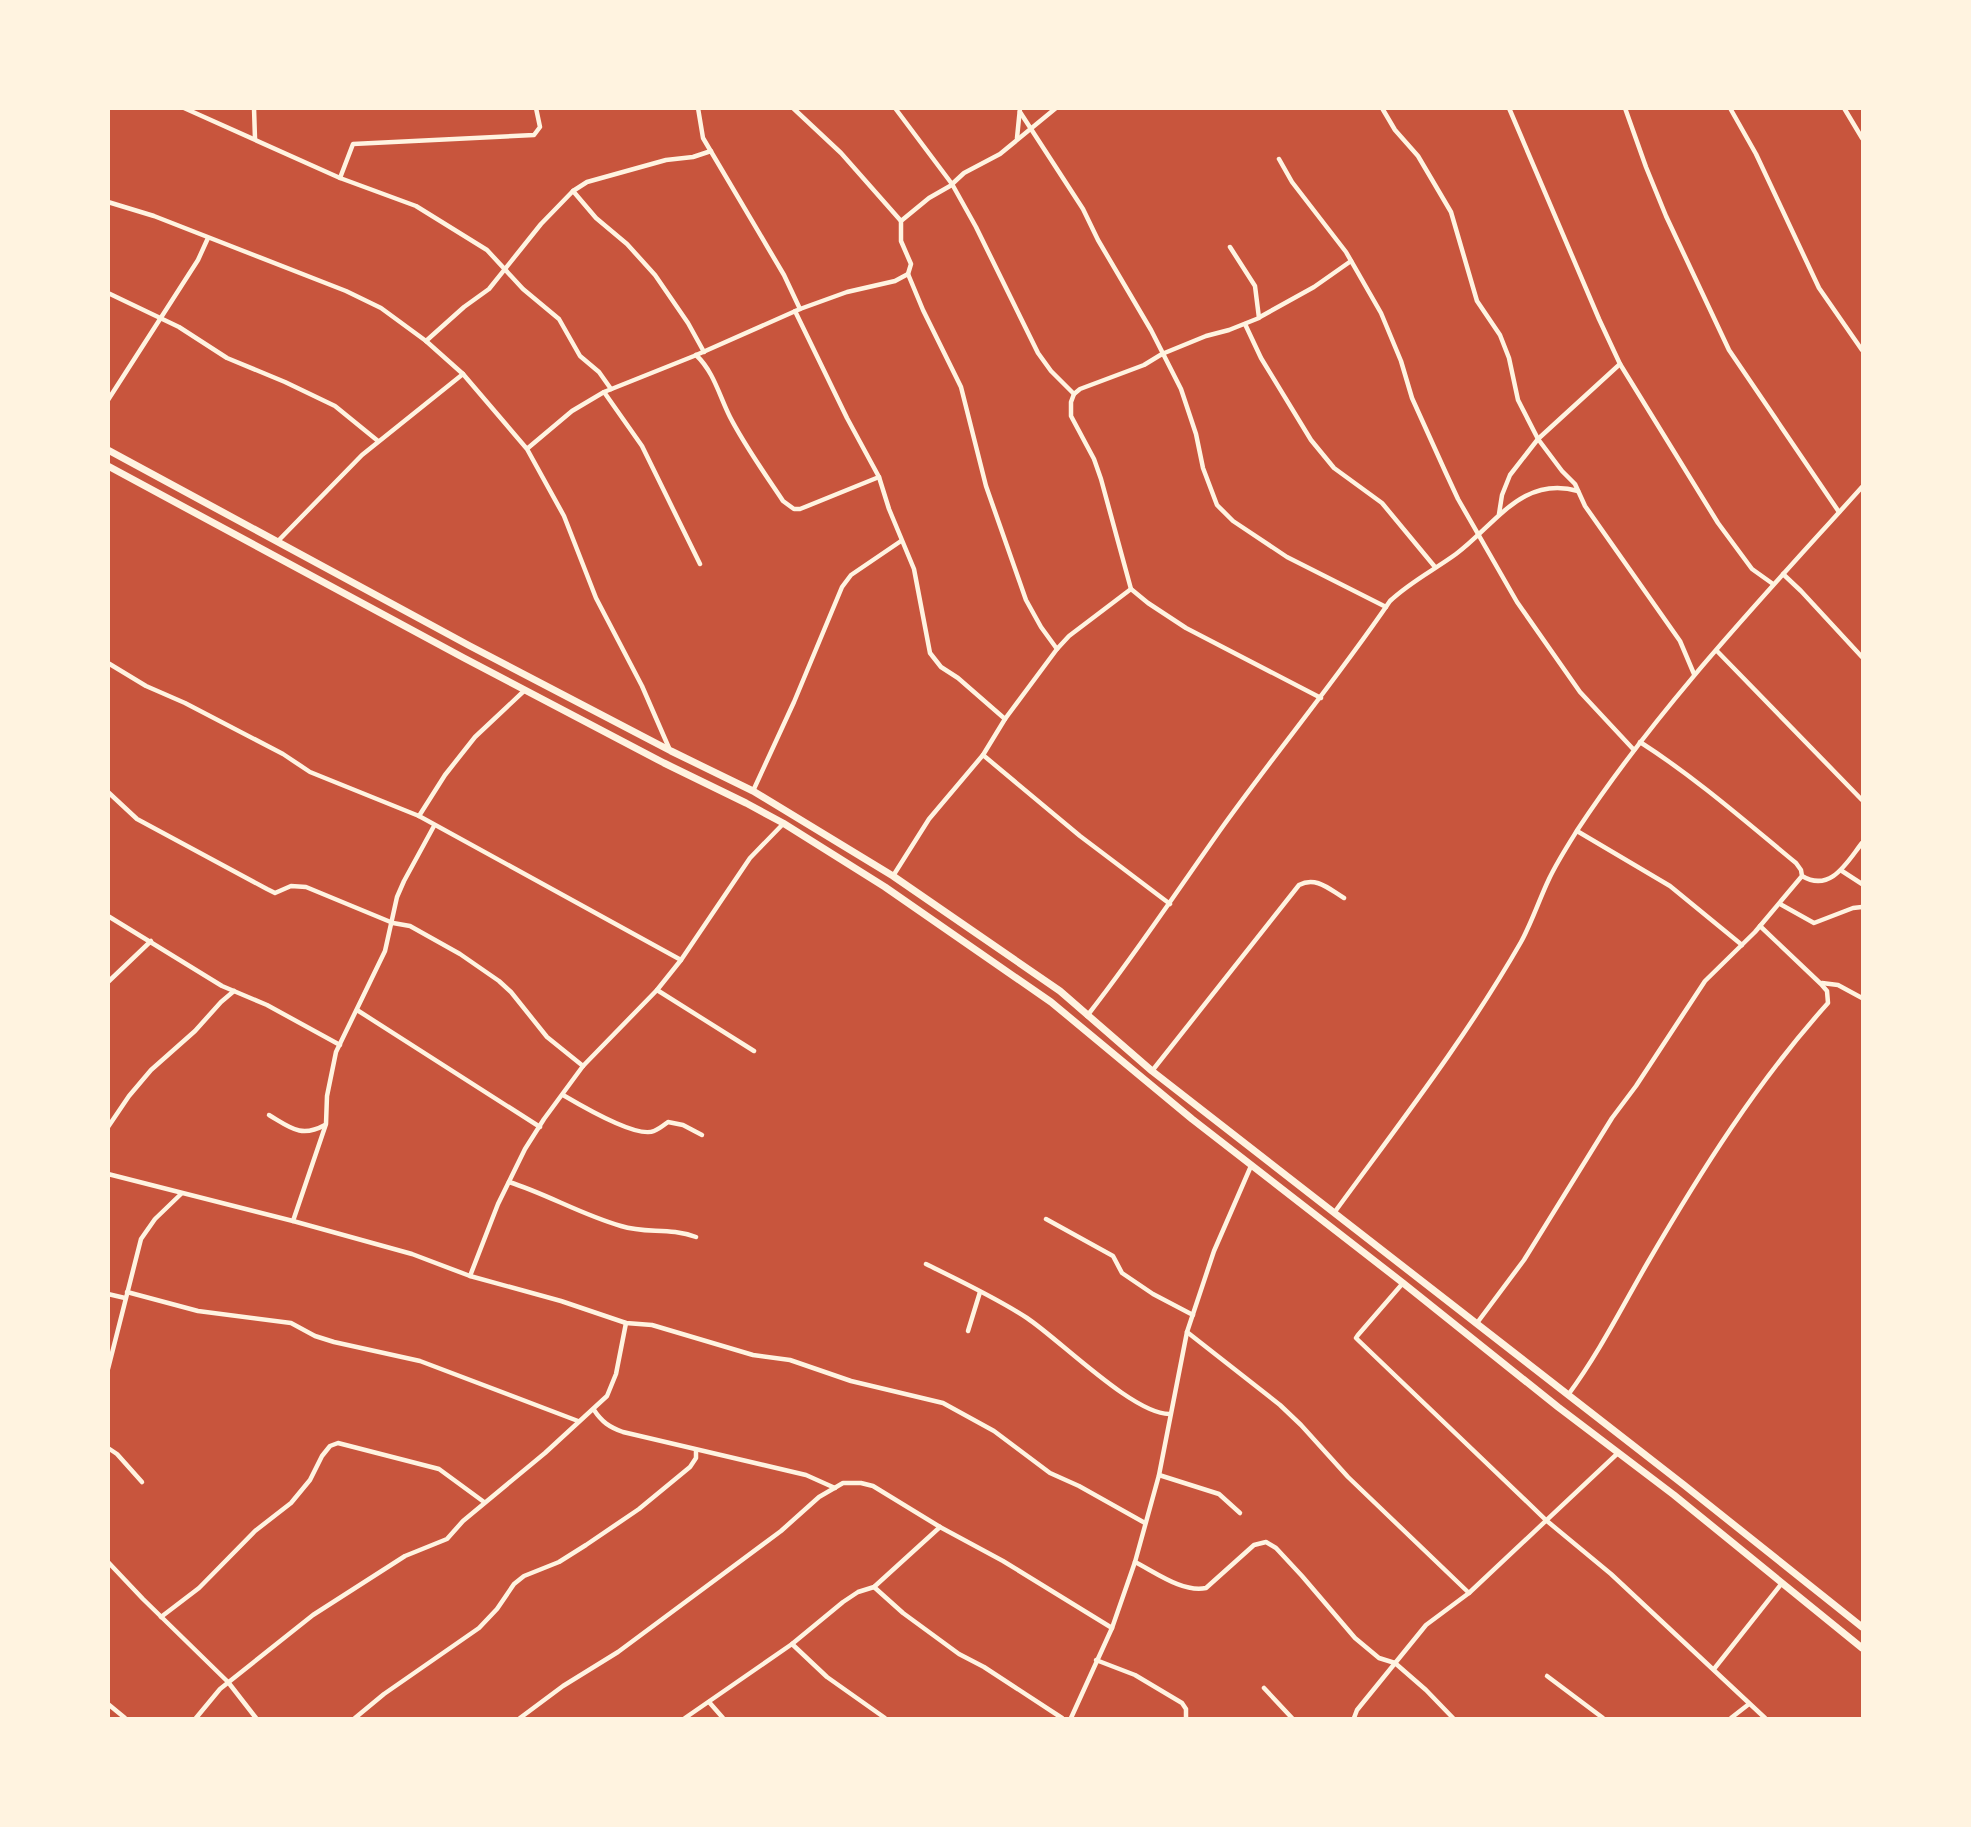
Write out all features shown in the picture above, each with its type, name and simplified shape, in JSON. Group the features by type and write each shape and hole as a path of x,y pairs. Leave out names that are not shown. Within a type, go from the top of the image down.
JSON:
{"highway":[{"path":"108,450 279,540 470,646 753,791 893,876 1060,992 1152,1071 1863,1627"},
{"path":"108,466 664,764 783,823 885,887 1051,1002 1144,1082 1684,1502 1863,1648"}],"street":[{"path":"184,108 340,178 416,206 487,250 523,289 559,319 580,356 599,372 611,389"},
{"path":"254,108 255,139"},
{"path":"340,178 353,144 534,135 540,127 536,108"},
{"path":"698,108 703,138 784,275 797,310 847,418 879,477 918,584 931,656 1005,719"},
{"path":"793,108 841,153 901,221 901,241 911,264 908,274 961,387 986,486 1026,600 1057,649"},
{"path":"895,108 952,184 1038,353 1051,371 1074,394"},
{"path":"901,221 964,173 1000,154 1056,108"},
{"path":"1382,108 1395,130 1418,156 1451,212 1477,301 1500,335 1509,358 1518,400 1538,439 1578,491 1585,506 1680,641 1694,674"},
{"path":"1509,108 1620,364 1718,523 1752,569 1773,584"},
{"path":"1625,108 1666,216 1730,350 1839,512"},
{"path":"1730,108 1756,154 1819,288 1863,350"},
{"path":"1844,108 1863,138"},
{"path":"1017,138 1020,110"},
{"path":"1020,110 1083,209 1098,240 1146,320 1181,389 1211,493 1223,513 1286,557 1386,607"},
{"path":"426,341 488,289 507,269 525,243 573,191 587,182 666,160 711,152"},
{"path":"1279,159 1292,182 1351,261 1381,313 1401,361 1412,398 1458,499 1517,602 1580,692 1634,750"},
{"path":"573,191 596,218 627,244 655,275 704,352"},
{"path":"108,202 154,216 369,302 426,341 463,374 527,449 564,516 596,598 642,686 671,751"},
{"path":"108,400 198,260 208,239"},
{"path":"1230,247 1255,286 1259,317"},
{"path":"1074,394 1088,385 1143,365 1162,354 1245,324 1314,287 1351,261"},
{"path":"527,449 572,411 604,392 704,352 797,310 847,292 894,281 908,274"},
{"path":"108,293 189,333 227,358 335,406 379,441"},
{"path":"1245,324 1261,358 1311,440 1334,468 1382,503 1435,567"},
{"path":"696,355 708,366 745,444 789,506 800,509 879,477"},
{"path":"1087,1016 1170,904 1221,829 1321,698 1386,607 1400,591 1459,552 1493,524 1499,514 1502,495 1510,475 1538,439 1620,364"},
{"path":"279,540 379,441 463,374"},
{"path":"604,392 642,446 700,564"},
{"path":"1074,394 1072,416 1101,479 1131,589 1186,628 1321,698"},
{"path":"1499,514 1528,494 1544,488 1555,486 1578,491"},
{"path":"1335,1213 1461,1039 1522,940 1550,877 1577,831 1634,750 1694,674 1863,487"},
{"path":"753,791 842,587 851,575 901,541"},
{"path":"1783,575 1863,657"},
{"path":"893,876 929,819 983,755 1005,719 1057,649 1069,636 1131,589"},
{"path":"1717,651 1863,800"},
{"path":"108,663 146,686 185,703 283,754 310,772 419,816 681,960"},
{"path":"419,816 445,775 475,737 525,689"},
{"path":"1477,1324 1524,1260 1612,1118 1636,1086 1687,1006 1712,973 1760,926 1801,876 1801,870 1796,863 1711,792 1675,764 1640,742"},
{"path":"983,755 1080,836 1170,904"},
{"path":"108,792 137,819 267,890 275,893 291,886 306,887 393,923 410,926 433,938 486,971 511,992 547,1037 583,1066"},
{"path":"470,1276 509,1182 525,1149 540,1127 583,1066 657,990 681,960 750,858 783,823"},
{"path":"293,1221 326,1124 332,1067 385,951 397,897 435,825"},
{"path":"1577,831 1670,886 1742,945"},
{"path":"1801,876 1821,882 1842,871 1863,843"},
{"path":"1842,871 1863,884"},
{"path":"1152,1071 1299,885 1307,881 1317,882 1344,898"},
{"path":"1780,904 1814,923 1853,908 1863,907"},
{"path":"108,916 222,986 267,1005 340,1045"},
{"path":"1568,1396 1741,1113 1771,1069 1828,1003 1827,991 1821,984 1760,926"},
{"path":"108,982 151,941"},
{"path":"1821,984 1838,985 1863,998"},
{"path":"108,1128 129,1096 151,1070 195,1031 235,990"},
{"path":"657,990 754,1051"},
{"path":"357,1010 540,1127"},
{"path":"563,1095 609,1119 640,1131 653,1132 668,1122 683,1125 702,1135"},
{"path":"269,1115 305,1133 326,1124"},
{"path":"1071,1718 1112,1628 1135,1562 1158,1475 1188,1332 1214,1251 1251,1166"},
{"path":"108,1174 412,1254 470,1276 561,1301 626,1323 652,1325 753,1355 790,1360 851,1381 943,1403 993,1431 1050,1473 1145,1523"},
{"path":"509,1182 533,1189 560,1203 621,1226 680,1231 696,1237"},
{"path":"108,1369 141,1239 155,1219 182,1194"},
{"path":"1046,1219 1113,1256 1122,1273 1153,1294 1193,1315"},
{"path":"926,1264 1027,1318 1110,1384 1139,1403 1162,1414 1170,1414"},
{"path":"1403,1283 1356,1338 1548,1521 1611,1574 1765,1718"},
{"path":"968,1331 980,1292"},
{"path":"108,1294 126,1295 198,1311 291,1323 315,1336 334,1342 420,1360 579,1421"},
{"path":"196,1718 228,1682 331,1603 405,1556 447,1539 484,1502 594,1410 613,1385 626,1323"},
{"path":"1188,1332 1280,1405 1348,1477 1469,1593"},
{"path":"594,1410 611,1428 684,1445 696,1451 725,1455 806,1475 835,1488"},
{"path":"161,1617 199,1588 256,1531 291,1503 310,1480 322,1456 330,1446 338,1443 439,1469 484,1502"},
{"path":"108,1448 117,1454 142,1482"},
{"path":"355,1718 384,1694 479,1628 497,1609 514,1584 524,1576 559,1562 639,1509 690,1467 696,1458 696,1451"},
{"path":"1354,1718 1357,1710 1426,1625 1469,1593 1618,1453"},
{"path":"1158,1475 1219,1494 1240,1513"},
{"path":"520,1718 563,1686 618,1652 780,1531 819,1497 849,1482 873,1486 940,1527 1003,1560 1112,1628"},
{"path":"685,1718 792,1644 858,1592 874,1587 940,1527"},
{"path":"1135,1562 1199,1590 1216,1580 1254,1545 1266,1542 1276,1548 1302,1576 1355,1639 1379,1658 1395,1663 1453,1718"},
{"path":"108,1562 228,1682 256,1718"},
{"path":"1714,1669 1782,1583"},
{"path":"874,1587 902,1613 959,1654 984,1667 1062,1718"},
{"path":"792,1644 827,1676 886,1718"},
{"path":"1096,1660 1135,1675 1182,1703 1186,1709 1186,1718"},
{"path":"1547,1676 1603,1718"},
{"path":"1264,1688 1292,1718"},
{"path":"709,1702 723,1718"},
{"path":"108,1704 125,1718"},
{"path":"1731,1718 1749,1704"}]}
